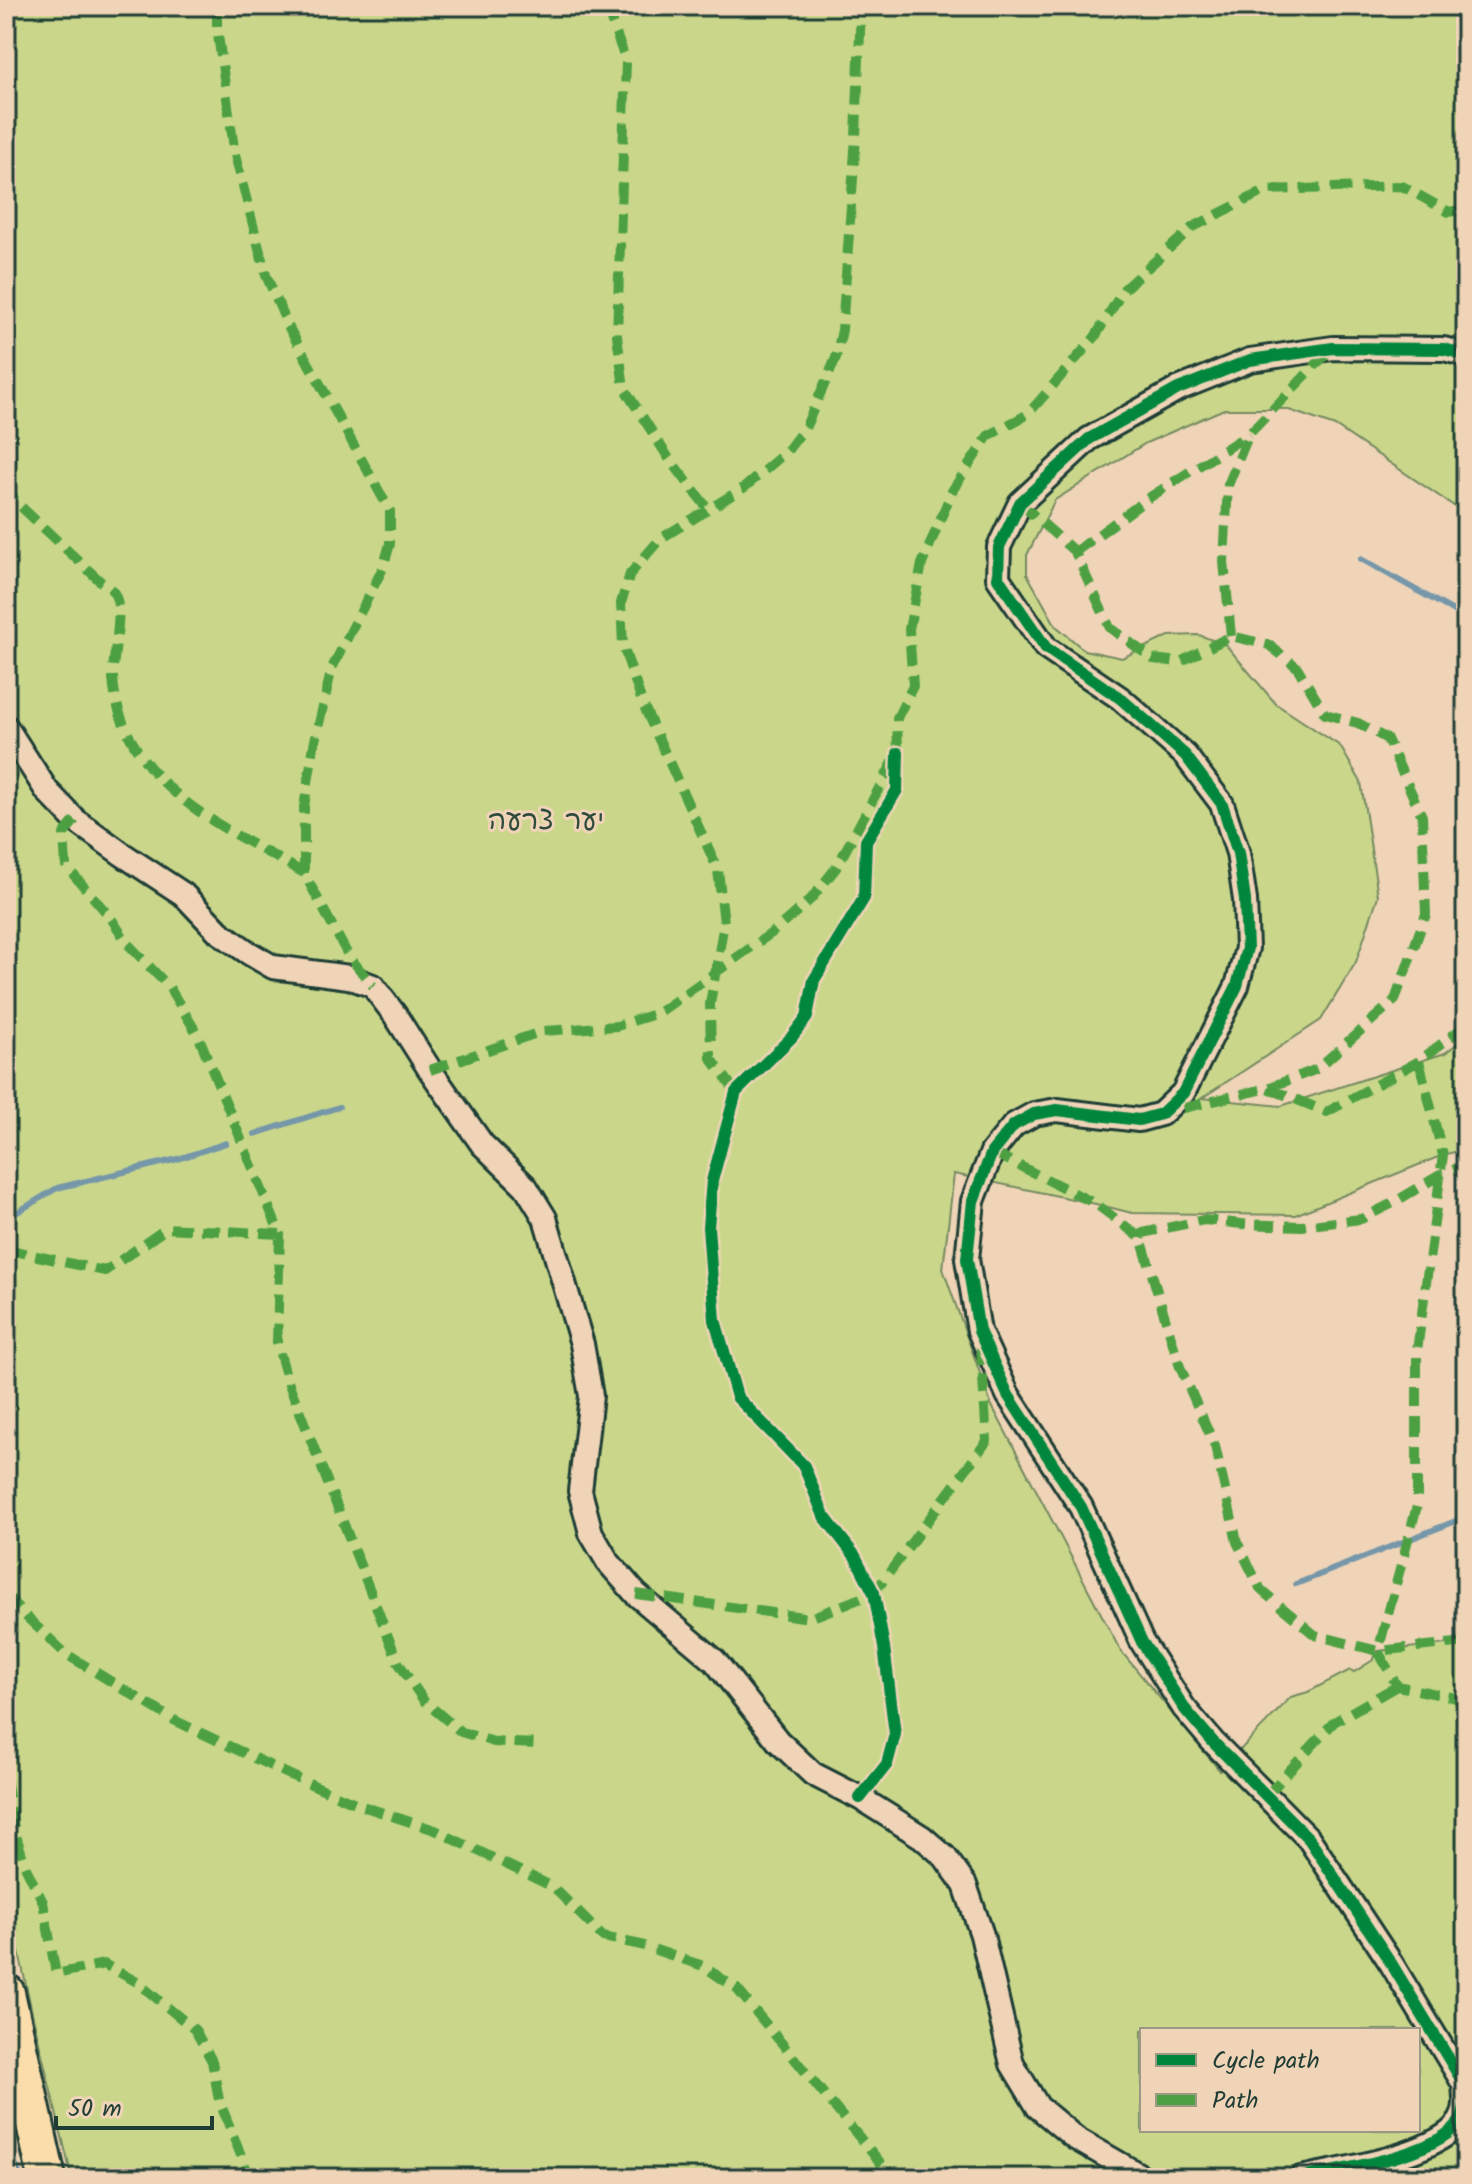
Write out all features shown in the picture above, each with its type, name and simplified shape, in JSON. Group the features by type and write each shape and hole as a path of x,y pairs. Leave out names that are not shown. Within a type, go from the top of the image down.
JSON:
{"highway":[{"path":"6,1993 47,2178"}],"street":[{"path":"1301,2178 1398,2156 1443,2138 1460,2121 1466,2105 1464,2084 1391,1963 1309,1839 1213,1742 1184,1708 1142,1642 1081,1507 1008,1395 979,1331 967,1259 973,1201 992,1152 1014,1125 1034,1114 1057,1110 1139,1120 1161,1114 1183,1093 1237,986 1247,948 1245,900 1238,853 1222,804 1185,755 1120,698 1046,648 998,578 999,547 1020,503 1089,439 1178,389 1250,360 1333,348 1444,349 1466,355"},
{"path":"6,727 47,791 75,820 183,894 219,932 273,967 349,977 373,986 482,1144 526,1187 545,1218 582,1344 591,1396 580,1491 591,1533 608,1562 636,1594 715,1661 778,1741 813,1774 860,1798 922,1837 945,1857 965,1885 982,1935 1012,2064 1038,2107 1075,2138 1144,2178"}],"green space":[{"name":"יער צרעה","path":"6,6 1466,6 1466,514 1335,426 1286,409 1224,409 1146,443 1055,500 1027,555 1027,574 1056,626 1084,650 1122,658 1169,636 1199,635 1226,645 1276,704 1340,746 1361,782 1378,896 1356,962 1321,1020 1202,1098 1281,1106 1445,1053 1466,1037 1466,1149 1443,1155 1295,1215 1132,1213 954,1174 943,1269 991,1404 1120,1650 1220,1771 1291,1697 1308,1692 1350,1670 1354,1672 1373,1660 1378,1651 1466,1642 1466,2178 72,2178 6,1892"}],"waterway":[{"path":"1361,559 1466,618"},
{"path":"255,1134 339,1107"},
{"path":"6,1219 57,1188 178,1159 226,1143"},
{"path":"1296,1584 1466,1517"},
{"path":"6,2144 21,2178"}],"marked path":[{"path":"217,6 217,28 235,155 266,275 288,326 390,511 390,544 383,568 332,668 314,745 304,807 304,873 348,955 373,986"},
{"path":"606,6 626,61 617,335 624,388 668,457 708,509"},
{"path":"736,1092 711,1058 710,1004 724,923 718,870 642,702 623,646 621,603 630,574 660,539 745,487 787,451 806,426 836,358 842,330 856,137 861,6"},
{"path":"430,1070 543,1031 617,1026 658,1013 773,932 811,899 836,868 898,753 897,718 913,686 909,629 922,564 952,491 988,436 1028,414 1095,337 1124,289 1193,227 1266,190 1402,186 1449,212 1466,209"},
{"path":"1231,636 1224,562 1228,485 1249,434 1330,350"},
{"path":"1075,552 1147,499 1249,434"},
{"path":"6,482 15,501 114,593 118,610 113,668 115,694 125,726 147,764 165,784 208,818 304,873"},
{"path":"1020,503 1075,552 1110,628 1153,659 1180,662 1231,636 1269,645 1297,667 1325,714 1358,723 1387,739 1422,816 1426,914 1395,1000 1317,1069 1268,1088 1167,1112"},
{"path":"75,820 64,834 66,866 111,918 128,944 169,987 198,1035 280,1234 277,1343 287,1379 398,1662 424,1701 461,1732 494,1742 538,1744"},
{"path":"1466,1025 1419,1061 1443,1155 1417,1351 1417,1506 1378,1651 1397,1686 1466,1700"},
{"path":"1268,1088 1327,1112 1419,1061"},
{"path":"992,1152 1096,1204 1141,1238 1180,1367 1215,1446 1237,1542 1261,1590 1315,1635 1378,1651 1466,1642"},
{"path":"1141,1238 1143,1233 1204,1220 1302,1226 1361,1219 1440,1175 1466,1165"},
{"path":"6,1249 105,1271 167,1228 280,1234"},
{"path":"636,1594 810,1618 874,1593 987,1441 981,1347"},
{"path":"6,1594 66,1654 174,1720 362,1806 435,1830 553,1887 603,1937 641,1945 703,1966 737,1989 893,2178"},
{"path":"1266,1796 1334,1722 1397,1686"},
{"path":"6,1778 14,1829 26,1868 43,1902 56,1974 104,1964 137,1982 195,2030 212,2061 219,2100 250,2178"}],"cycle path":[{"path":"1301,2178 1387,2159 1431,2143 1460,2121 1465,2108 1464,2084 1391,1963 1309,1839 1213,1742 1184,1708 1142,1642 1081,1507 1008,1395 979,1331 967,1259 973,1201 992,1152 1014,1125 1034,1114 1057,1110 1139,1120 1161,1114 1183,1093 1237,986 1247,948 1245,900 1238,853 1222,804 1185,755 1120,698 1046,648 998,578 999,547 1020,503 1089,439 1178,389 1250,360 1333,348 1444,349 1466,355"},
{"path":"860,1798 887,1764 895,1734 874,1593 855,1556 824,1516 804,1466 737,1397 715,1320 708,1227 712,1181 736,1092 791,1038 807,1017 814,980 864,898 866,841 897,790 898,753"}]}
